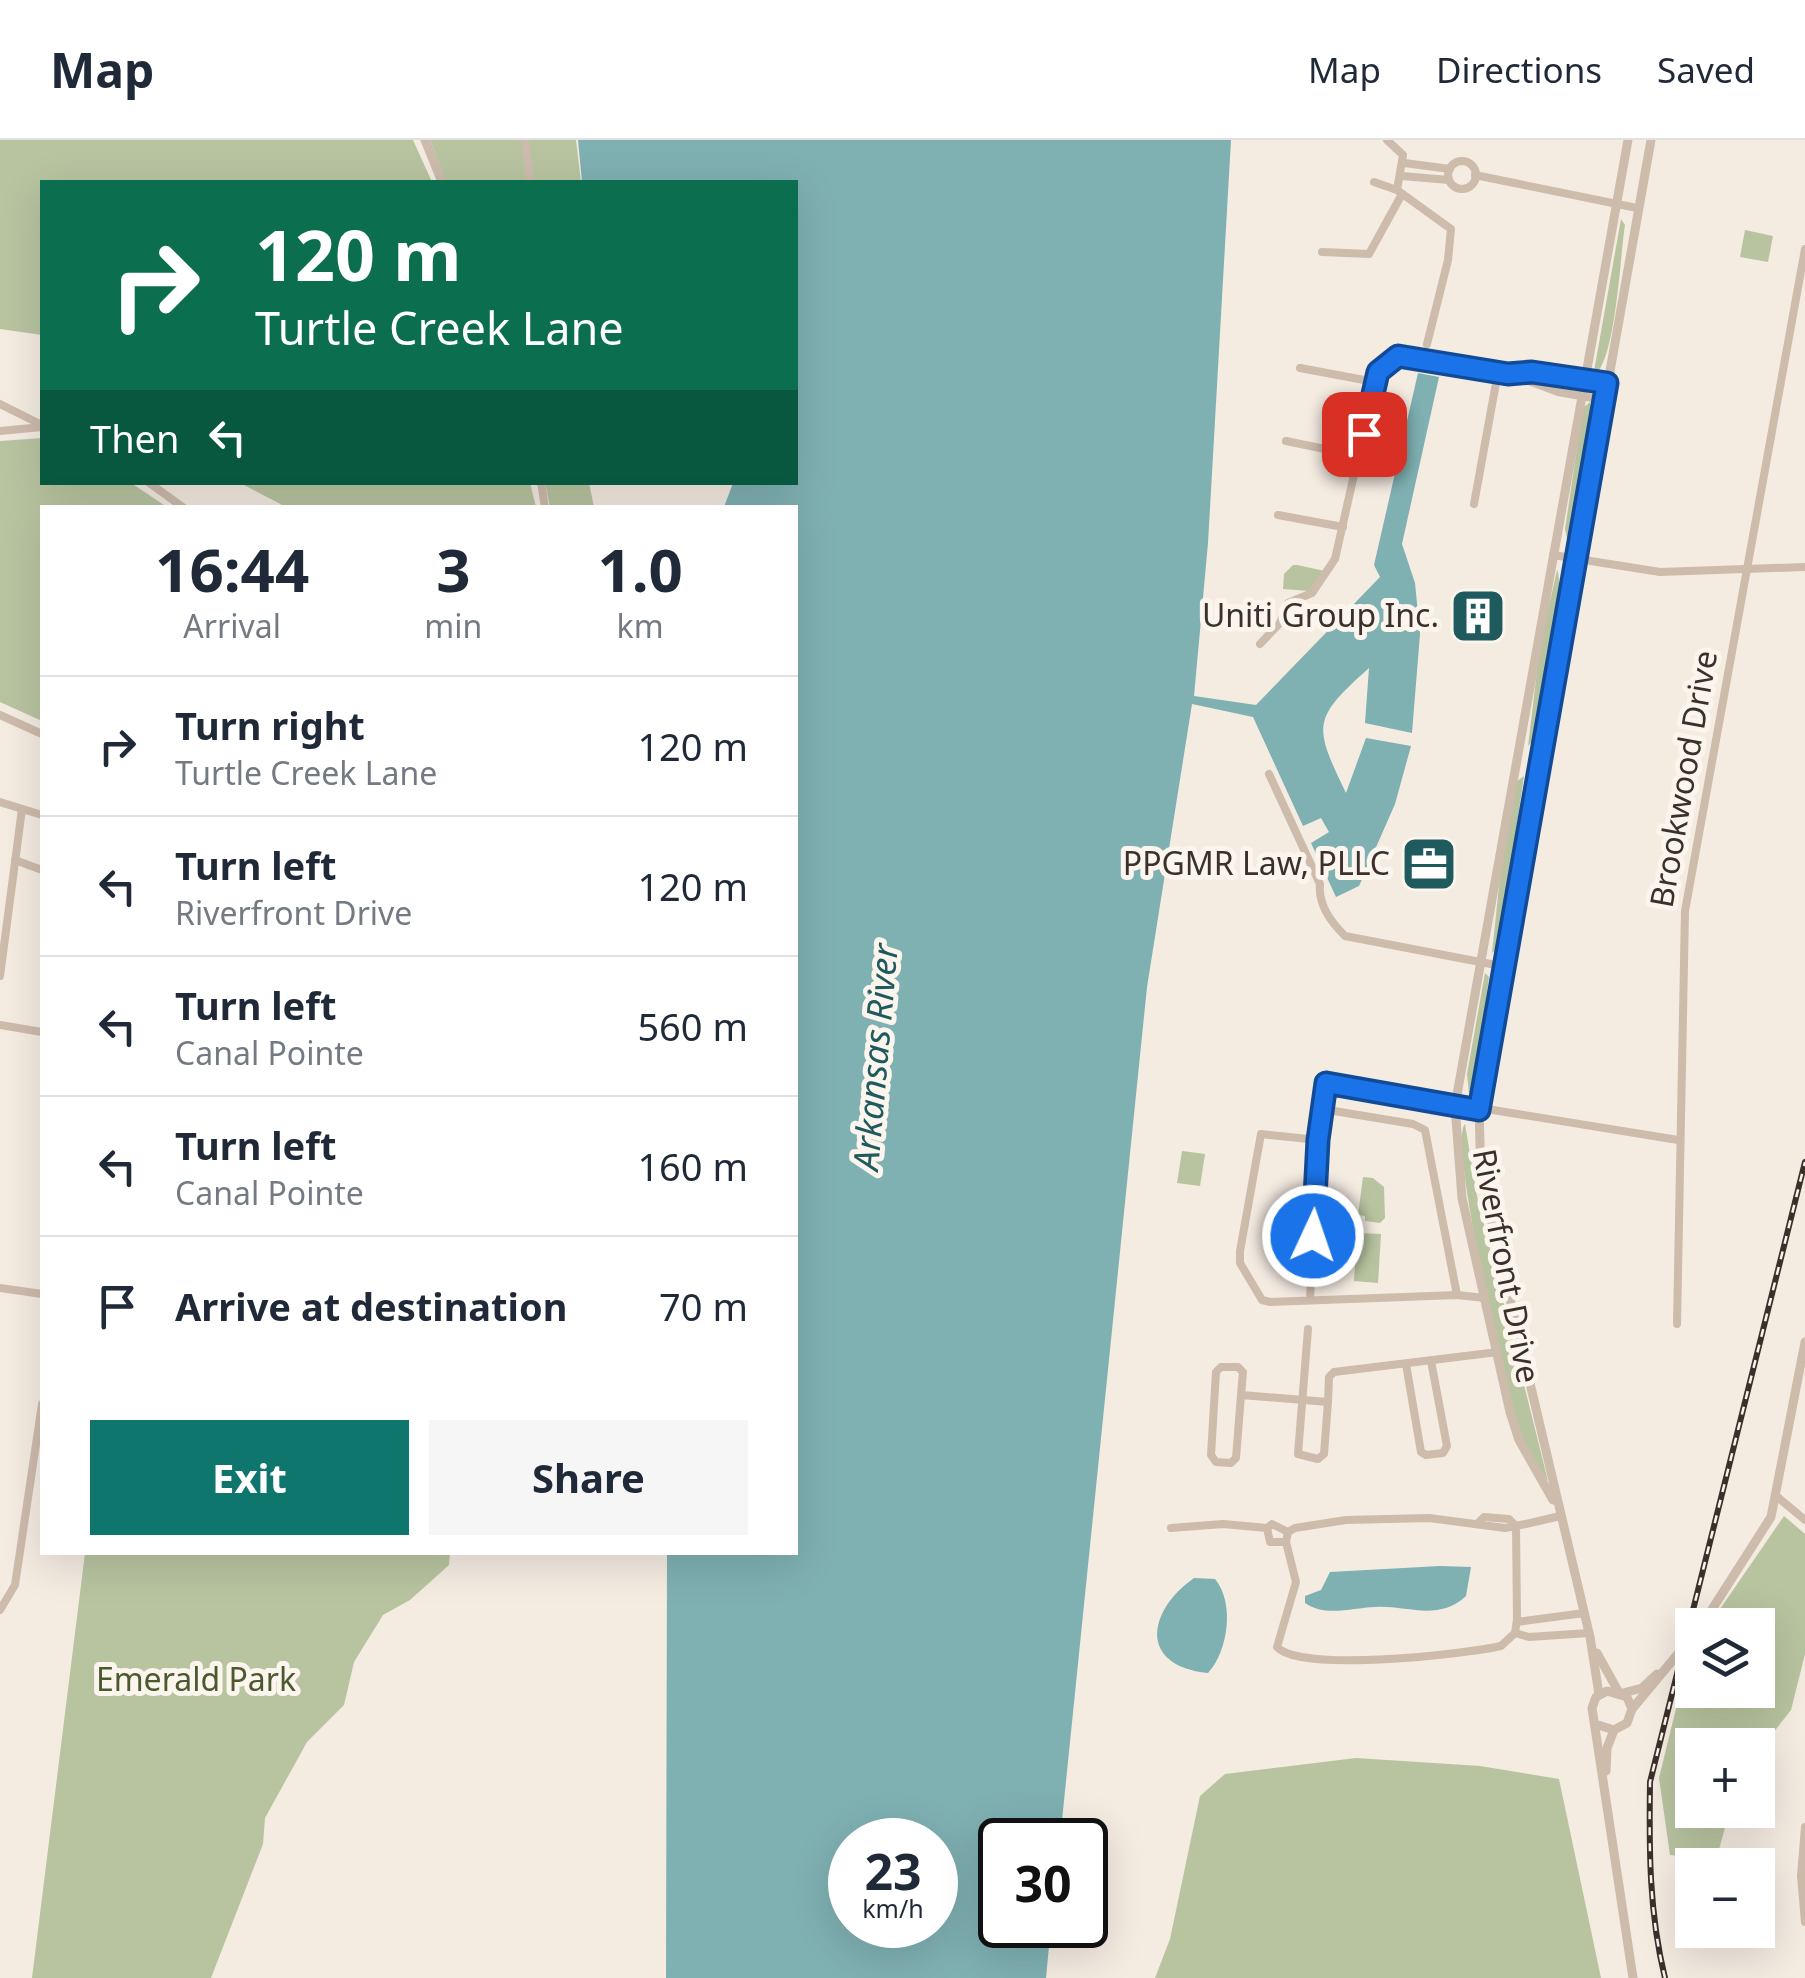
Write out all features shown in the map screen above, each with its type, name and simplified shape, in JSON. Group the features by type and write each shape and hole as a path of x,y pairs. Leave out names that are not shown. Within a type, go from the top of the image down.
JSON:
{"street":[{"path":"425,140 441,180"},
{"path":"525,140 530,180"},
{"path":"1322,252 1369,254 1374,246 1399,192 1404,163 1402,152 1387,140"},
{"name":"Riverfront Drive","path":"1559,1511 1519,1440 1457,1164 1455,1106 1628,140"},
{"name":"Riverfront Drive","path":"1600,1694 1590,1635 1482,1176 1479,1110 1501,966 1650,140"},
{"path":"1404,163 1450,169 1465,162 1475,174 1637,208"},
{"path":"1449,180 1450,169"},
{"path":"1402,176 1449,180 1456,188 1465,188 1475,174"},
{"path":"1374,182 1399,192 1447,225 1451,233 1427,344"},
{"name":"Brookwood Drive","path":"1677,1324 1685,911 1805,249"},
{"path":"1260,644 1280,623 1288,602 1308,597 1322,584 1336,560 1375,382 1384,363 1398,356 1503,373 1604,400"},
{"path":"1300,368 1375,382"},
{"path":"1503,373 1532,372 1607,383"},
{"path":"1474,504 1503,373"},
{"path":"0,404 40,425"},
{"path":"0,432 40,426"},
{"path":"1286,442 1359,456"},
{"path":"152,485 180,505"},
{"path":"1278,515 1343,526"},
{"path":"1553,555 1660,572 1805,567"},
{"path":"0,715 40,733"},
{"path":"1269,774 1320,884 1320,900 1332,923 1345,936 1501,966"},
{"path":"0,802 40,814"},
{"path":"0,976 22,809"},
{"path":"15,860 40,869"},
{"path":"0,1025 40,1032"},
{"path":"1310,1300 1318,1140 1326,1083 1678,1140"},
{"path":"1322,1109 1413,1124 1425,1130 1457,1296"},
{"path":"1318,1140 1261,1134 1240,1263 1262,1300 1485,1298"},
{"path":"0,1288 40,1294"},
{"path":"1308,1330 1298,1454 1318,1460 1324,1454 1329,1376 1334,1372 1498,1352"},
{"path":"1714,1608 1771,1517 1805,1342"},
{"path":"1406,1364 1422,1452 1443,1453 1447,1446 1431,1361"},
{"path":"1222,1367 1238,1367 1242,1372 1241,1395 1236,1458 1232,1462 1216,1462 1211,1455 1216,1372 1222,1367"},
{"path":"1241,1395 1328,1402"},
{"path":"0,1610 12,1596 40,1417"},
{"path":"1775,1495 1805,1520"},
{"path":"1516,1526 1559,1511"},
{"path":"1288,1532 1346,1520 1479,1522 1484,1516 1504,1518 1516,1526"},
{"path":"1172,1528 1281,1525 1288,1532"},
{"path":"1515,1633 1516,1526"},
{"path":"1267,1528 1270,1542 1286,1542"},
{"path":"1288,1532 1286,1542 1296,1582 1277,1641 1282,1653 1380,1660 1494,1648 1515,1633 1590,1635"},
{"path":"1517,1622 1584,1613"},
{"path":"1550,1620 1553,1635"},
{"name":"Riverfront Drive","path":"1590,1635 1620,1692"},
{"path":"1633,1978 1598,1725 1592,1708 1600,1694 1642,1688 1675,1658"},
{"path":"1604,1784 1607,1748 1614,1730 1627,1723 1632,1709 1675,1658"},
{"path":"1620,1692 1632,1709"},
{"path":"1598,1725 1614,1730"},
{"path":"1805,1827 1801,1876 1805,1922"}],"green space":[{"path":"0,140 413,140 431,180 40,180 40,335 0,329"},
{"path":"430,140 576,140 581,180 445,180"},
{"path":"1621,219 1625,225 1612,331 1601,368 1593,377"},
{"path":"1745,230 1773,236 1768,262 1740,257"},
{"path":"1590,402 1592,417 1575,533 1568,543 1565,529 1583,408"},
{"path":"40,438 40,485 134,485 164,505 40,505 40,720 0,702 0,441"},
{"path":"244,485 530,485 536,505 282,505"},
{"path":"545,485 589,485 594,505 550,505"},
{"path":"1293,565 1325,571 1309,591 1283,589 1284,574"},
{"path":"1557,570 1552,660 1540,716 1528,746 1540,646"},
{"path":"1524,776 1499,947 1492,953 1503,848 1516,782"},
{"path":"1485,973 1489,977 1476,1080 1469,1094 1467,1074"},
{"path":"1465,1124 1477,1196 1548,1481 1521,1435 1503,1367 1464,1173"},
{"path":"1182,1151 1205,1154 1200,1186 1177,1183"},
{"path":"1363,1177 1373,1178 1384,1187 1385,1218 1380,1223 1365,1221 1365,1216 1358,1215"},
{"path":"1357,1233 1381,1234 1378,1283 1354,1281"},
{"path":"1784,1516 1805,1534 1805,1654 1791,1710 1775,1730 1675,1728 1675,1828 1725,1828 1719,1848 1675,1848 1675,1856 1670,1855 1659,1778 1676,1708 1775,1708 1775,1608 1721,1608"},
{"name":"Emerald Park","path":"85,1555 450,1555 449,1565 410,1600 383,1615 354,1662 344,1705 307,1742 265,1818 263,1844 211,1978 32,1978"},
{"path":"1356,1758 1480,1766 1559,1779 1601,1978 1155,1978 1170,1939 1200,1796 1225,1774"}],"water":[{"name":"Arkansas River","path":"578,140 1231,140 1208,543 1194,696 1256,705 1380,577 1374,565 1418,373 1439,377 1402,544 1415,583 1420,634 1412,733 1365,723 1369,668 1337,699 1324,724 1328,752 1346,793 1366,738 1411,746 1395,804 1359,886 1336,897 1311,843 1329,832 1321,818 1303,826 1253,717 1192,704 1147,987 1062,1818 978,1818 978,1948 1049,1948 1046,1978 666,1978 667,1555 798,1555 798,505 725,505 732,485 798,485 798,180 582,180"},
{"path":"1471,1567 1466,1596 1444,1608 1330,1611 1305,1603 1305,1596 1321,1590 1330,1572"},
{"path":"1194,1578 1215,1579 1227,1613 1224,1640 1208,1673 1170,1660 1160,1649 1157,1635 1167,1606"}],"railway":[{"path":"1665,1978 1653,1905 1650,1782 1805,1162"}],"place":[{"name":"Uniti Group Inc.","path":"1478,616"},
{"name":"PPGMR Law, PLLC","path":"1429,864"}],"route":[{"path":"1313,1236 1318,1140 1326,1083 1479,1110 1490,1028 1607,383 1532,372 1508,374 1398,356 1384,363 1378,372 1364,434"}]}
